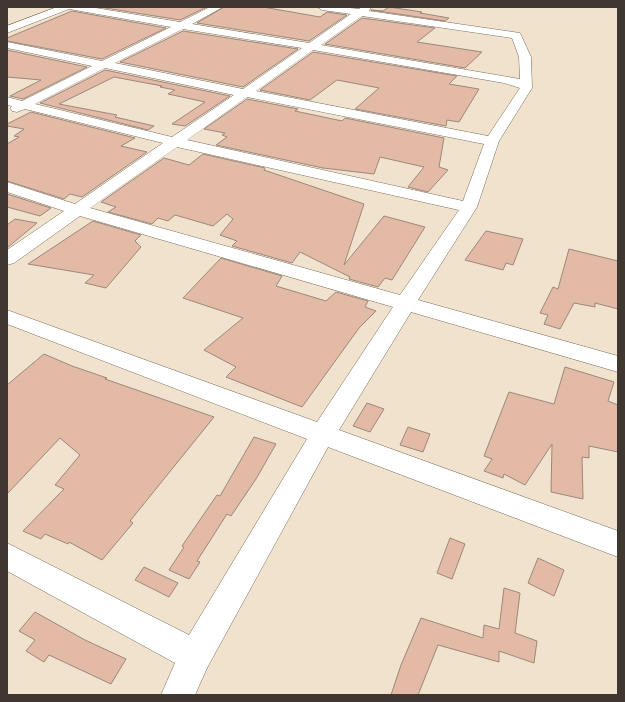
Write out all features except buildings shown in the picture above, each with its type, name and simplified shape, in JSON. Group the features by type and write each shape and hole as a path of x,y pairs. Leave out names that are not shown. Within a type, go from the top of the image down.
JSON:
{"street":[{"path":"7,30 66,7"},
{"path":"72,7 524,84"},
{"path":"7,113 218,7"},
{"path":"178,695 195,656 323,435 406,302 468,207 492,141 526,88 524,84 525,57 516,35 365,10 322,7"},
{"path":"7,259 365,10"},
{"path":"7,45 492,141"},
{"path":"7,101 175,142 468,207"},
{"path":"7,187 77,210 406,302 618,364"},
{"path":"7,317 618,544"},
{"path":"7,556 195,656"}]}
